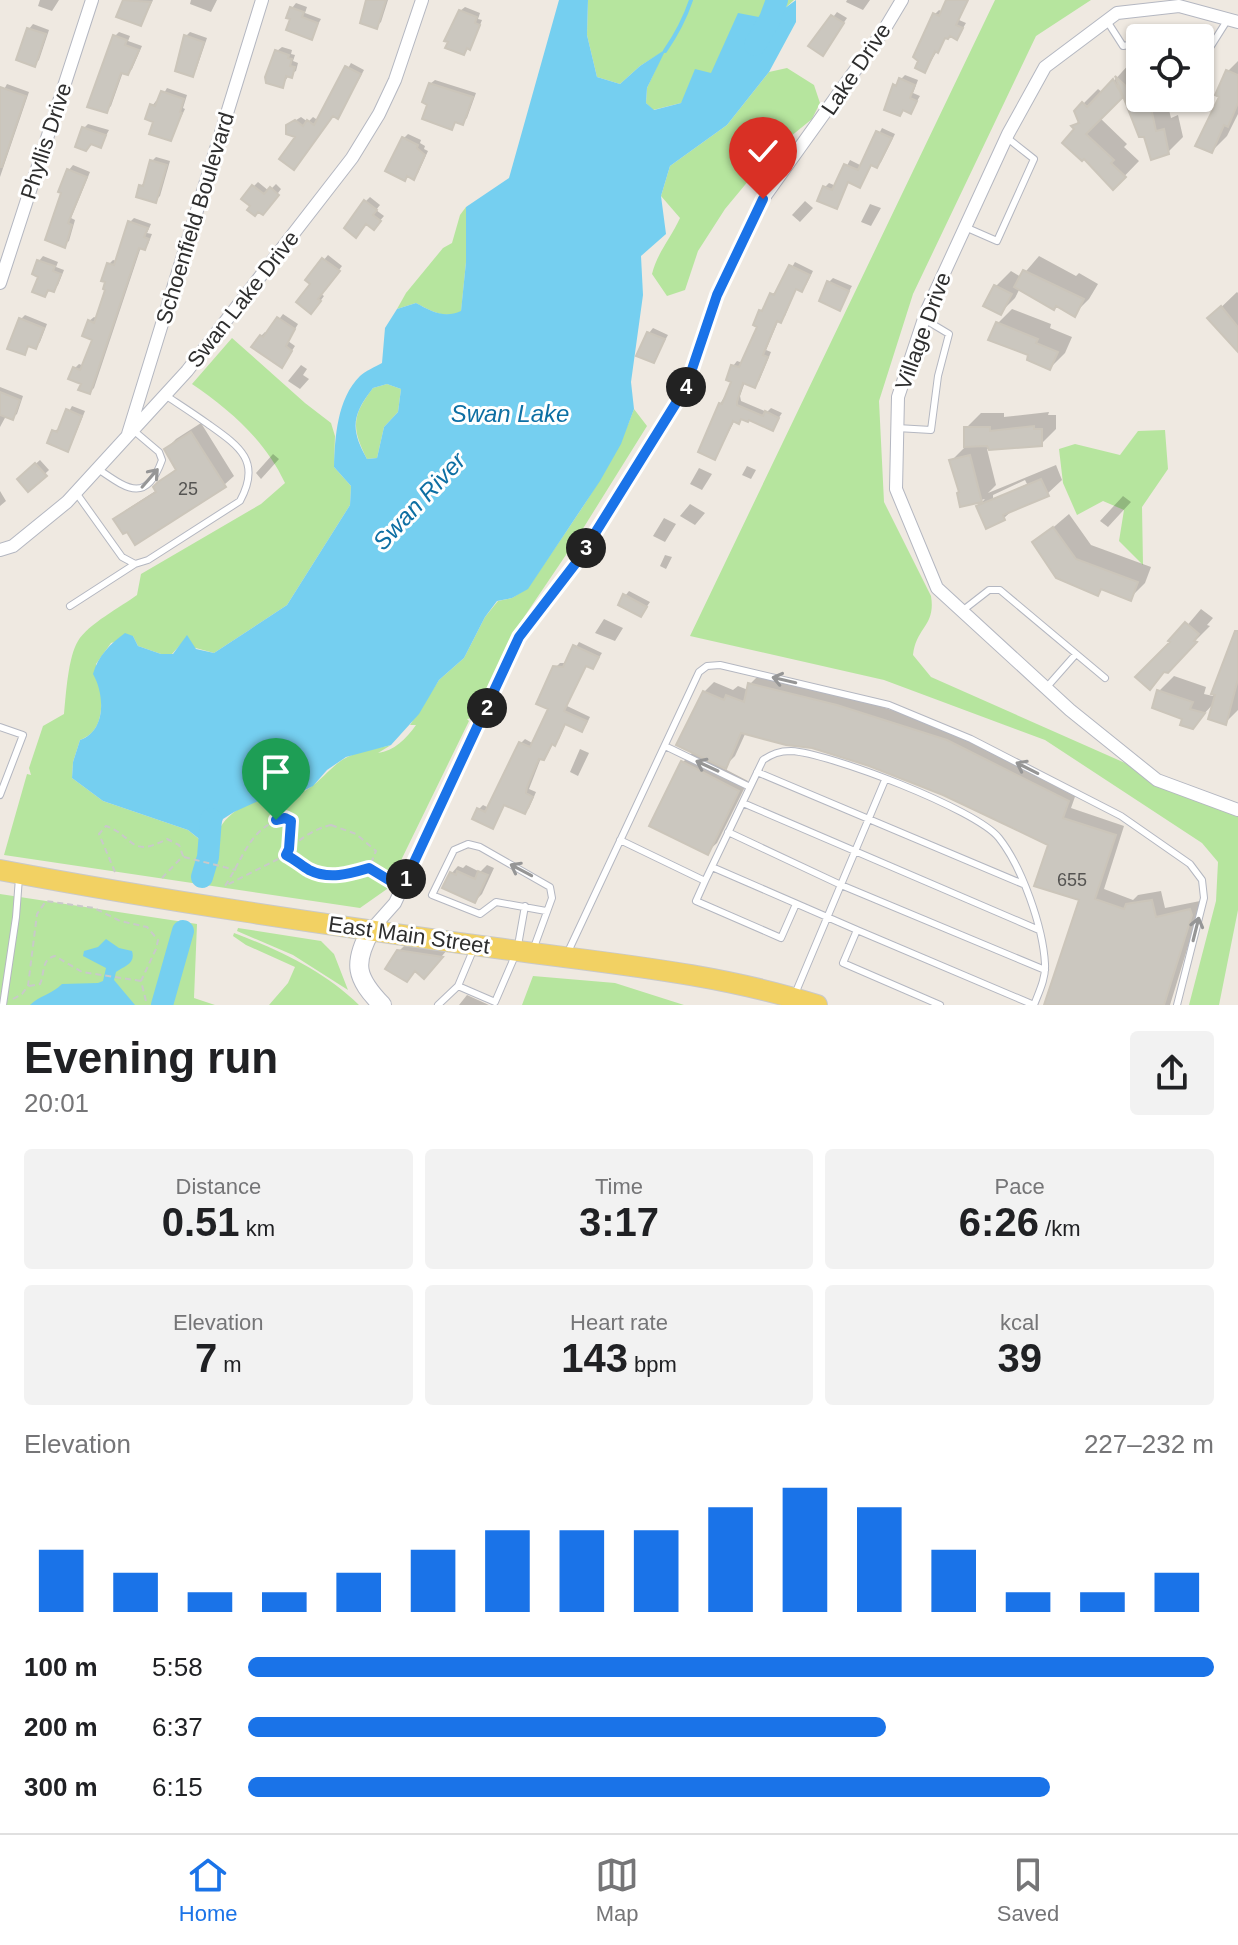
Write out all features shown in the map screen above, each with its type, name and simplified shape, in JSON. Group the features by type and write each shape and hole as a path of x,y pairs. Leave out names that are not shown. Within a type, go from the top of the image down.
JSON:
{"main road":[{"name":"East Main Street","path":"9,869 371,930 709,980 817,1005"},
{"path":"371,930 361,949 359,969 366,988 382,1005"}],"street":[{"name":"Phyllis Drive","path":"0,283 92,0"},
{"name":"Schoenfield Boulevard","path":"130,432 262,0"},
{"name":"Swan Lake Drive","path":"0,550 13,546 76,493 187,371 352,158 379,114 395,80 422,0"},
{"name":"Lake Drive","path":"371,930 395,903 519,637 579,559 686,387 717,295 763,199 884,30 902,0"},
{"name":"Village Drive","path":"1233,20 1179,6 1117,13 1045,67 1006,137 924,319 898,397 896,489 937,588 1046,688 1157,780 1238,810"}],"lane":[{"path":"1214,42 1233,20"},
{"path":"1107,21 1123,46 1126,45"},
{"path":"965,227 997,241 1034,159 1006,137"},
{"path":"897,428 931,430 938,376 949,334 924,319"},
{"path":"70,606 226,511 240,501 248,486 249,470 245,455 239,448 165,395"},
{"path":"98,469 128,488 135,490 144,487 159,469 162,460 159,452 130,432"},
{"path":"76,493 122,557 135,564"},
{"path":"962,611 989,590 1000,590 1105,678"},
{"path":"1046,688 1076,654"},
{"path":"566,958 699,672 707,666 720,665 889,705 971,739 1121,816 1190,864 1202,880 1204,898 1177,1005"},
{"path":"0,727 23,735 0,795"},
{"path":"665,746 750,787"},
{"path":"712,867 1034,1005 1045,970 1039,930 1030,896 998,837 955,807 857,769 794,751 776,752 763,760 728,832 696,901 781,938 796,904"},
{"path":"757,772 1024,884"},
{"path":"794,998 885,780"},
{"path":"743,803 1039,930"},
{"path":"728,832 841,885 1045,970"},
{"path":"620,840 705,881"},
{"path":"458,986 495,1002 524,952 546,911 552,898 550,887 480,847 468,844 454,850 432,895 480,914 496,902 546,911"},
{"path":"3,1005 16,917 9,869"},
{"path":"524,952 525,906"},
{"path":"857,930 843,963 940,1005"},
{"path":"438,1005 458,986 475,945"}],"path":[{"path":"285,818 291,821 286,855 225,886 251,840 276,820 285,818"},
{"path":"286,855 306,868 325,875 357,874 369,868 376,851 356,834 331,825 320,827 289,849"},
{"path":"115,873 99,834 106,826 137,847 151,847 167,839 173,841 183,856"},
{"path":"183,856 236,870"},
{"path":"160,880 183,856"},
{"path":"369,868 402,888"},
{"path":"3,1005 22,994 28,986 37,914 46,901 94,908 120,921 147,927 156,934 156,949 141,981 147,1005"},
{"path":"28,986 40,984 44,964 51,957 87,971 141,981"}],"green space":[{"path":"588,0 794,0 681,103 653,110 646,103 647,88 664,51 640,66 620,84 597,77 587,35"},
{"path":"995,0 1091,0 1036,36 913,294 879,401 884,502 931,596 931,614 913,655 931,677 1238,813 1238,910 1219,1005 1189,1005 1216,901 1218,862 1202,843 1045,740 884,680 690,636"},
{"path":"787,68 814,85 820,103 812,119 774,150 725,209 698,251 685,290 667,296 652,274 680,218 661,196 670,166 727,125 769,72"},
{"path":"466,207 466,262 461,312 443,314 416,303 397,309 406,293 443,248 452,243 460,215"},
{"path":"232,338 331,423 335,436 334,467 351,486 350,505 287,605 214,653 181,644 172,654 161,654 138,646 133,636 111,643 96,664 101,696 100,718 90,735 80,740 72,778 103,801 188,830 205,844 203,848 215,846 216,836 225,820 248,803 270,795 303,792 347,757 391,745 378,753 384,752 404,739 416,725 410,725 439,680 464,658 485,617 498,601 512,598 528,588 600,479 634,409 647,426 520,623 473,718 467,719 469,721 387,889 360,908 4,855 27,774 31,775 29,768 43,726 64,714 68,676 78,641 97,622 137,595 141,574 261,504 285,483 267,453 245,427 192,384"},
{"path":"387,384 401,389 398,412 384,427 377,458 367,459 356,430 358,414 373,388"},
{"path":"1165,430 1168,469 1142,507 1143,565 1119,541 1124,510 1103,501 1077,515 1063,483 1059,449 1075,444 1120,455 1138,431"},
{"path":"0,894 197,924 194,998 215,1005 0,1005"},
{"path":"238,928 321,941 334,954 348,990 293,955 237,931"},
{"path":"234,933 300,963 331,982 359,1005 269,1005 288,983 295,967 246,945 233,936"},
{"path":"533,976 615,983 684,1005 522,1005"}],"water":[{"name":"Swan Lake","path":"559,0 588,0 587,35 597,77 620,84 666,49 647,88 646,103 654,110 681,103 695,69 711,73 738,13 770,19 796,0 796,22 769,72 727,125 670,166 661,196 666,234 641,256 643,295 631,382 634,409 621,444 600,481 528,589 512,598 497,601 464,658 439,680 419,714 391,745 346,757 327,770 313,786 297,794 267,797 234,812 223,819 215,841 208,846 188,830 103,801 72,778 80,740 95,729 99,721 100,692 93,674 101,656 125,633 133,636 138,646 161,654 173,654 187,635 196,649 214,653 287,605 350,505 351,486 334,467 337,431 346,396 360,376 382,363 385,328 397,309 416,303 443,314 461,311 466,262 466,207 509,178","holes":["387,384 401,389 398,412 384,427 377,458 367,459 358,439 357,414 373,388"]},
{"path":"106,939 119,948 132,951 131,962 116,972 114,980 135,1005 30,1005 62,984 103,981 106,968 83,956 84,951 98,947"}],"building":[{"path":"123,0 151,2 141,26 116,17"},
{"path":"366,0 386,0 377,29 360,23"},
{"path":"946,0 968,0 956,25 963,28 957,40 950,36 945,38 925,73 915,68 918,61 913,57 933,13 939,16"},
{"path":"290,7 304,12 302,17 318,23 312,40 286,30"},
{"path":"459,10 477,17 475,23 480,25 470,50 467,48 464,55 445,48 448,42 444,41"},
{"path":"831,15 844,23 823,56 808,46"},
{"path":"27,28 46,34 35,67 16,60"},
{"path":"113,35 127,40 125,45 139,50 128,75 121,73 107,113 87,107"},
{"path":"184,35 204,42 193,77 175,71"},
{"path":"275,50 289,55 288,58 292,59 290,66 295,67 292,78 286,76 283,88 266,83 265,77"},
{"path":"345,66 361,74 338,119 333,116 294,170 279,159 295,137 286,134 286,125 295,120 303,126 307,120 314,125"},
{"path":"1226,70 1238,75 1238,103 1212,153 1195,146 1214,112 1219,97 1215,95"},
{"path":"1115,76 1126,86 1126,104"},
{"path":"899,78 915,85 910,98 917,101 911,114 903,110 900,116 884,110 893,84 896,86"},
{"path":"1113,79 1123,97 1086,134 1114,160 1111,163 1126,177 1113,190 1084,159 1082,161 1062,143 1074,129 1071,126 1079,123 1074,111 1082,102 1087,107"},
{"path":"429,83 473,97 463,125 455,122 452,130 422,119 427,105 422,102"},
{"path":"0,87 26,96 2,167 0,167"},
{"path":"161,91 184,99 171,141 149,134 153,122 145,119 150,104 155,106"},
{"path":"1129,112 1152,112 1156,131 1164,129 1169,154 1151,160 1144,137 1139,137"},
{"path":"82,127 106,135 101,148 91,144 86,151 75,147"},
{"path":"876,131 892,138 877,168 871,165 860,188 848,182 837,209 817,201 823,186 832,190 844,164 858,170"},
{"path":"402,137 418,145 417,148 425,155 414,180 407,176 405,181 385,171"},
{"path":"150,160 167,165 156,203 136,197 139,185 143,186"},
{"path":"67,169 87,177 68,223 72,225 65,248 45,240"},
{"path":"252,185 264,194 270,187 279,195 263,215 258,212 255,216 247,210 250,206 241,199"},
{"path":"364,200 377,210 373,215 381,221 374,230 366,224 356,238 344,228"},
{"path":"128,221 148,228 144,237 149,239 145,250 139,248 90,394 78,390 81,384 68,379 73,367 80,370 92,340 82,336 88,320 94,323 105,290 105,282 101,281 107,263 114,265"},
{"path":"322,258 340,271 318,299 321,301 311,314 296,302 310,284 305,280"},
{"path":"37,260 55,266 53,271 61,274 54,292 48,290 45,297 32,292 38,277 32,274"},
{"path":"789,265 810,275 802,292 796,289 781,323 777,321 763,355 768,357 755,388 743,383 737,402 737,405 763,416 765,411 779,418 773,431 749,420 741,419 739,424 733,421 715,460 698,452 731,382 726,380 731,365 739,367 757,327 753,325 759,310 762,311 770,293 774,295"},
{"path":"1023,270 1084,299 1075,317 1056,306 1054,310 1014,287"},
{"path":"827,281 849,291 840,311 819,301"},
{"path":"994,285 1012,294 1001,315 983,306"},
{"path":"1221,306 1238,327 1238,352 1207,318"},
{"path":"277,317 295,329 286,346 292,351 282,368 251,347 260,335 263,337"},
{"path":"19,318 44,328 36,349 28,346 25,355 7,349"},
{"path":"996,322 1038,339 1036,343 1058,352 1050,370 1027,360 1028,355 988,340"},
{"path":"647,332 665,339 654,363 636,356"},
{"path":"0,392 20,400 13,420 0,415"},
{"path":"66,409 82,416 68,452 47,443 52,430 57,432"},
{"path":"1034,426 1034,429 1042,429 1042,446 989,450 987,446 964,447 964,427 990,427 990,431"},
{"path":"191,432 226,487 135,545 113,519 156,492 153,487 176,470 164,449"},
{"path":"970,455 982,502 960,507 959,492 949,460"},
{"path":"35,463 47,476 28,492 17,479"},
{"path":"1041,479 1049,496 1003,515 1005,520 986,529 976,506"},
{"path":"1053,527 1076,559 1138,582 1131,601 1101,589 1098,596 1056,578 1032,542"},
{"path":"623,594 647,607 641,617 618,605"},
{"path":"1185,622 1199,634 1194,641 1197,642 1168,673 1164,672 1150,690 1135,677"},
{"path":"1235,631 1238,631 1238,679 1226,725 1208,719 1215,695 1211,694"},
{"path":"573,645 599,657 593,669 586,666 564,711 587,721 582,732 565,724 555,746 552,744 544,760 539,759 527,787 526,793 533,797 525,814 504,805 493,829 472,819 477,808 485,812 519,742 530,747 548,709 536,704 553,666 563,667"},
{"path":"748,683 837,705 947,740 1069,801 1063,818 1116,835 1095,899 1124,909 1126,904 1152,900 1156,917 1190,909 1192,915 1164,1005 1044,1005 1079,900 1034,886 1048,845 943,795 812,748 786,745 741,733 726,769 676,745 703,691 724,700 726,695 744,702"},
{"path":"1157,690 1193,702 1190,709 1205,713 1193,729 1180,725 1182,719 1152,708"},
{"path":"681,761 739,791 708,855 649,826"},
{"path":"457,871 475,879 478,871 488,875 475,903 442,888 450,872 456,875"},
{"path":"397,950 443,957 424,979 415,971 407,982 385,969"}],"waterway":[{"path":"665,51 691,0"},
{"name":"Swan River","path":"755,45 777,0"},
{"name":"Swan River","path":"202,877 208,857 211,819"},
{"name":"Swan River","path":"162,1005 183,931"}],"route":[{"path":"276,820 285,818 291,821 286,855 306,868 325,875 357,874 369,868 402,888 519,637 579,559 686,387 717,295 763,199"}]}
